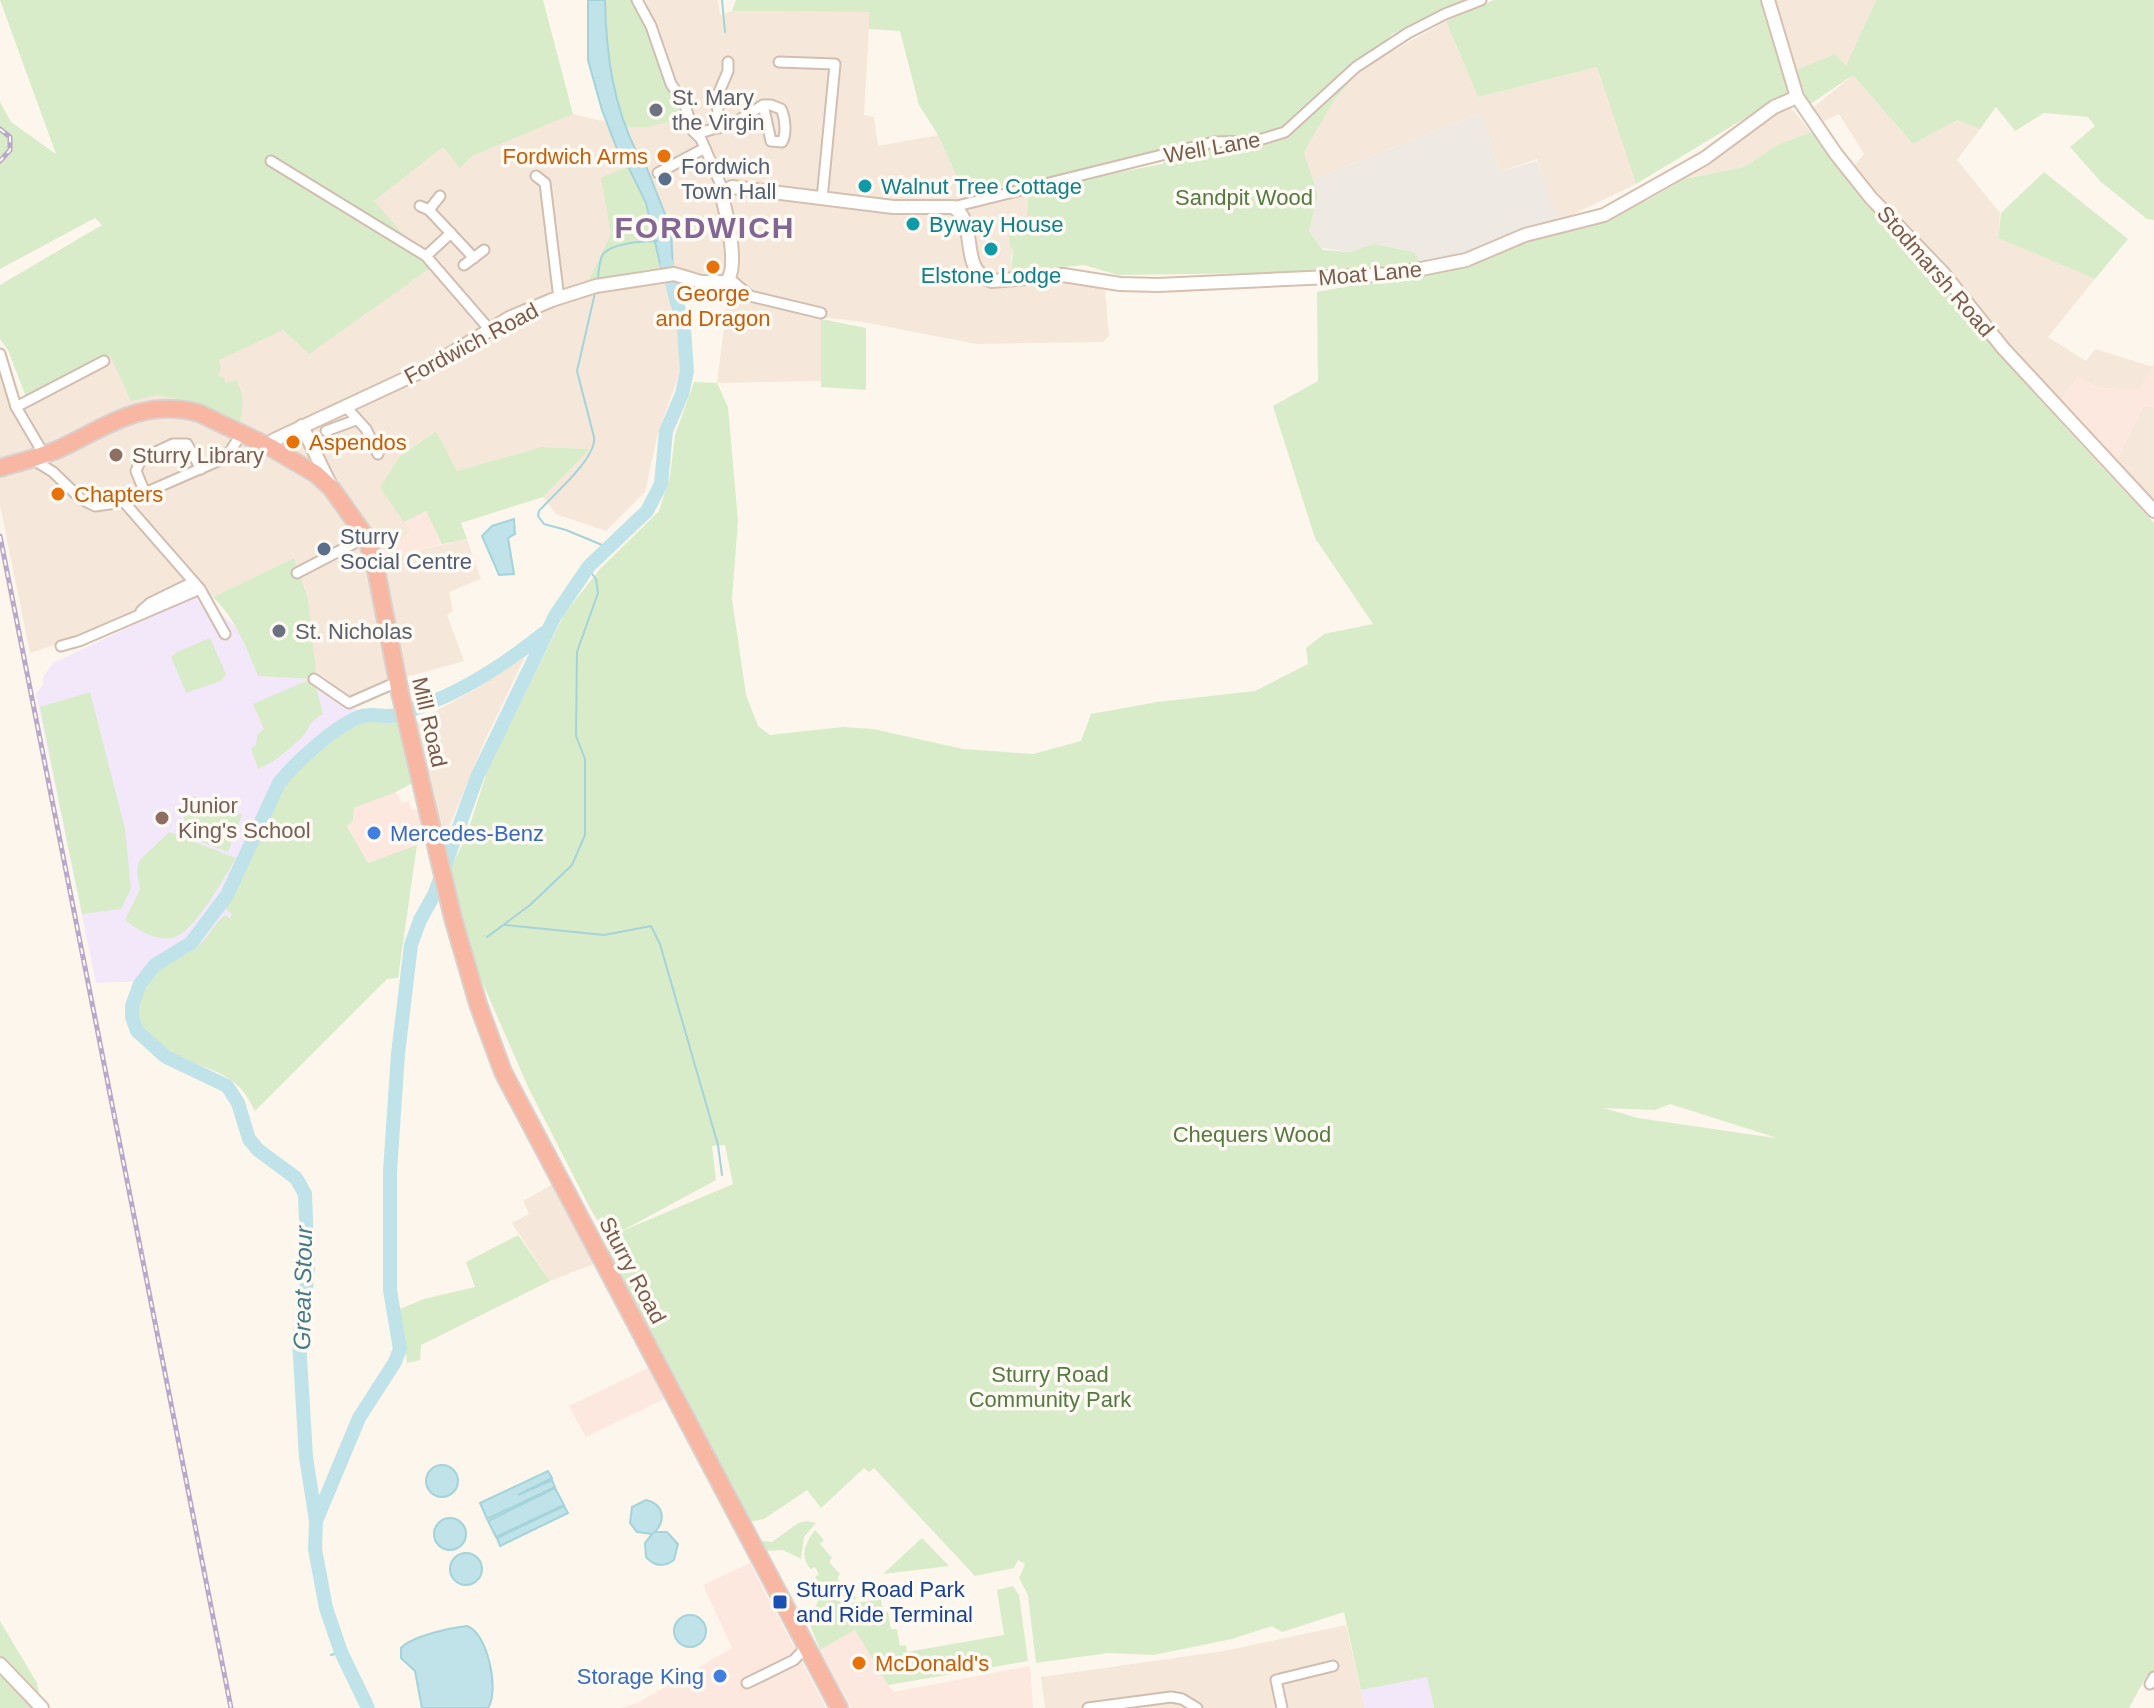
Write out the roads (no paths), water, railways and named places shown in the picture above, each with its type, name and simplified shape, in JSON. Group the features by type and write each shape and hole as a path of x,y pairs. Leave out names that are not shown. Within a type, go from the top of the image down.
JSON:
{"highway":[{"name":"Mill Road","path":"0,468 38,457 107,424 148,409 185,409 242,433 316,474 332,489 366,537 376,570 398,688 433,834"},
{"name":"Sturry Road","path":"433,834 474,992 503,1072 839,1708"}],"street":[{"path":"637,0 651,26 671,84 684,102 695,133 723,190 731,254 730,279 750,296 821,313"},
{"name":"Well Lane","path":"953,207 1214,142 1256,141 1285,132 1356,67 1408,33 1481,0"},
{"name":"Stodmarsh Road","path":"1768,0 1797,97 1836,154 1871,198 1919,246 2003,348 2154,511"},
{"path":"719,128 717,97 728,71 728,62"},
{"path":"779,62 835,64 822,199"},
{"name":"Moat Lane","path":"953,207 960,211 964,219 975,270 992,281 1063,275 1120,284 1158,285 1396,274 1466,260 1525,235 1604,215 1705,158 1774,107 1797,97"},
{"path":"695,133 719,128 763,105"},
{"path":"658,173 705,148"},
{"path":"271,161 426,256 490,330"},
{"path":"536,176 545,183 554,226 559,299"},
{"path":"723,190 732,187 893,207 953,207"},
{"path":"440,196 424,208 474,258"},
{"path":"426,256 451,233"},
{"path":"464,265 484,250"},
{"name":"Fordwich Road","path":"270,447 274,440 302,426 422,371 509,318 559,299 596,286 668,275 701,282 726,282 730,279"},
{"path":"0,354 14,402 38,457 88,503 110,505 124,502 201,469 227,456 242,433"},
{"path":"14,402 48,394 104,361"},
{"path":"346,407 366,429 378,454"},
{"path":"326,431 356,420"},
{"path":"302,426 332,489"},
{"path":"145,493 136,471 137,465 141,459 173,444 187,444 201,469"},
{"path":"124,502 196,586 225,634"},
{"path":"297,573 366,537"},
{"path":"61,646 132,619 196,586"},
{"path":"314,679 349,703 398,688"},
{"path":"747,1683 794,1660 807,1646"},
{"path":"794,1660 815,1662"},
{"path":"0,1664 42,1708"},
{"path":"1282,1708 1276,1680 1333,1666"},
{"path":"1088,1708 1171,1697 1182,1699 1197,1708"}],"water":[{"path":"588,0 605,0 609,60 617,99 629,136 638,155 642,156 671,229 673,269 662,272 646,203 624,158 621,159 602,110 588,60"},
{"path":"514,519 515,534 508,538 514,574 499,575 482,536 492,526"},
{"path":"442,1465 453,1470 458,1481 453,1492 442,1497 431,1492 426,1481 431,1470"},
{"path":"548,1471 552,1478 518,1495 552,1480 555,1487 487,1519 480,1503"},
{"path":"555,1488 564,1505 496,1537 488,1521"},
{"path":"646,1500 660,1509 662,1518 655,1532 667,1532 678,1544 674,1560 666,1564 655,1564 646,1557 645,1543 652,1534 637,1532 630,1523 632,1507"},
{"path":"564,1506 568,1513 500,1546 497,1538"},
{"path":"450,1518 461,1523 466,1534 461,1545 450,1550 439,1545 434,1534 439,1523"},
{"path":"466,1553 477,1558 482,1569 477,1580 466,1585 455,1580 450,1569 455,1558"},
{"path":"690,1615 701,1620 706,1631 701,1642 690,1647 679,1642 674,1631 679,1620"},
{"path":"467,1626 480,1639 490,1662 493,1688 488,1708 422,1708 415,1671 401,1658 401,1648 422,1636"}],"waterway":[{"path":"722,0 725,32"},
{"name":"Great Stour","path":"598,279 601,258 609,249 629,243 657,241"},
{"name":"Great Stour","path":"316,1521 359,1418 400,1349 390,1290 390,1171 398,1054 411,945 435,893 477,777 555,616 589,566 647,511 661,484 666,431 682,394 687,371 684,329 667,264"},
{"name":"Great Stour","path":"595,293 577,371 594,437 593,446 582,465 539,511 538,516 544,524 607,547"},
{"path":"487,937 530,905 572,865 585,835 585,759 576,736 577,652 598,593 596,579 588,569"},
{"name":"Great Stour","path":"368,1708 341,1652 326,1608 315,1549 316,1521 306,1457 299,1341 308,1273 305,1194 296,1178 258,1150 249,1139 238,1103 227,1086 166,1057 137,1031 132,1006 140,984 155,965 191,943 227,895 279,783 305,756 338,729 359,717 398,715 472,683 544,633"},
{"path":"505,925 604,935 651,926 660,944 718,1145 722,1175"},
{"path":"331,1655 341,1652"}],"railway":[{"path":"0,129 10,137 10,150 0,161"},
{"path":"0,536 231,1708"}],"place":[{"name":"St. Mary the Virgin","path":"656,110"},
{"name":"Fordwich Arms","path":"664,156"},
{"name":"Fordwich Town Hall","path":"665,179"},
{"name":"Walnut Tree Cottage","path":"865,186"},
{"name":"Byway House","path":"913,224"},
{"name":"Elstone Lodge","path":"991,249"},
{"name":"George and Dragon","path":"713,267"},
{"name":"Aspendos","path":"293,442"},
{"name":"Sturry Library","path":"116,455"},
{"name":"Chapters","path":"58,494"},
{"name":"Sturry Social Centre","path":"324,549"},
{"name":"St. Nicholas","path":"279,631"},
{"name":"Junior King's School","path":"162,818"},
{"name":"Mercedes-Benz","path":"374,833"},
{"name":"Sturry Road Park and Ride Terminal","path":"780,1602"},
{"name":"McDonald's","path":"859,1663"},
{"name":"Storage King","path":"720,1676"}],"district":[{"name":"FORDWICH","path":"705,228"}],"park label":[{"name":"Sandpit Wood","path":"1244,197"},
{"name":"Chequers Wood","path":"1252,1134"},
{"name":"Sturry Road Community Park","path":"1050,1386"}]}
